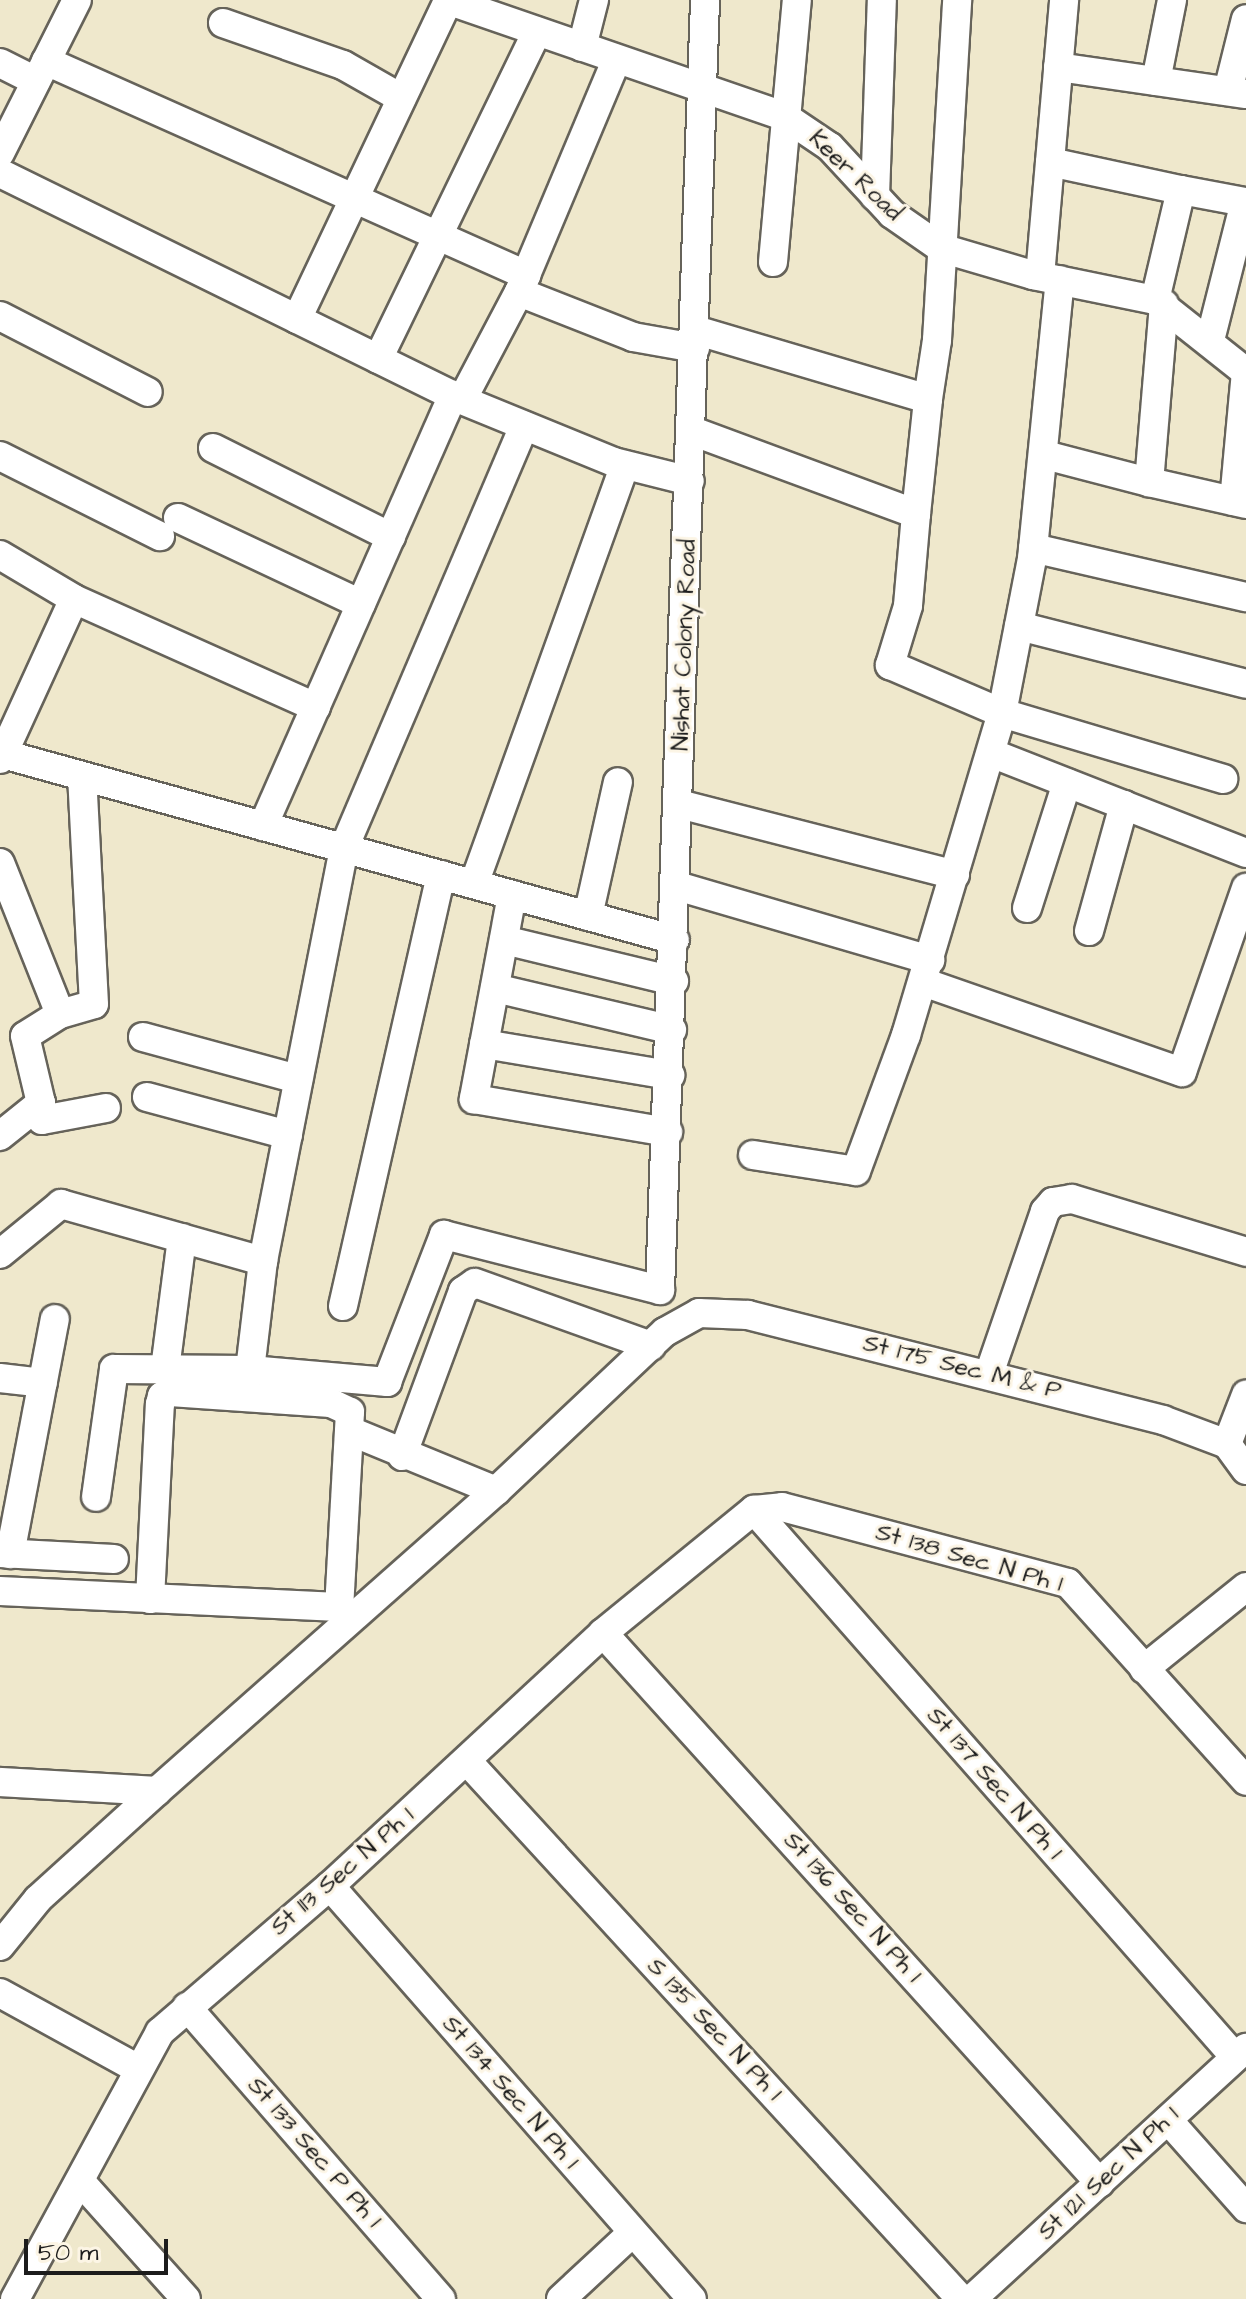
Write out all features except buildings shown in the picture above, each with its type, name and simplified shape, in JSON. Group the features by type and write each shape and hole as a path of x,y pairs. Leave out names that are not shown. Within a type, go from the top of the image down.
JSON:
{"street":[{"path":"77,0 0,156 297,319 458,397 625,465 690,481"},
{"path":"297,319 352,197 448,0"},
{"name":"Keer Road","path":"448,0 490,7 537,32 784,116 830,147 875,196 941,248 1050,278 1159,302 1246,372"},
{"path":"582,47 594,0"},
{"name":"Nishat Colony Road","path":"250,1370 387,1382 444,1235 660,1290 674,981 705,0"},
{"path":"773,262 797,0"},
{"path":"875,196 882,0"},
{"path":"957,0 937,340 928,399 908,606 890,665 1002,713 1223,779"},
{"path":"753,1155 856,1171 926,971 1002,713 1033,548 1045,455 1050,162 1064,0"},
{"path":"1156,81 1172,0"},
{"path":"1058,67 1237,92 1246,19"},
{"path":"223,23 343,65 401,98"},
{"path":"378,359 436,234 537,32"},
{"path":"263,826 391,537 458,397 522,284 617,59"},
{"path":"0,63 41,71 352,197 436,234 522,284 633,337 695,339 928,399"},
{"path":"1050,162 1245,202 1210,340"},
{"path":"1149,482 1159,302 1181,190"},
{"path":"0,316 148,392"},
{"path":"1045,455 1240,502 1246,372"},
{"path":"96,1497 114,1369 250,1370 263,1261 344,848 524,426"},
{"path":"692,431 916,514"},
{"path":"213,448 391,537"},
{"path":"0,456 361,604"},
{"path":"474,884 625,465"},
{"path":"1033,548 1246,597"},
{"path":"0,555 74,599 316,707"},
{"path":"74,599 2,756 675,940"},
{"path":"1019,626 1246,684"},
{"path":"991,753 1246,853"},
{"path":"82,776 94,1004 60,1014 25,1036 42,1120 106,1108"},
{"path":"588,916 618,782"},
{"path":"1027,908 1067,783"},
{"path":"679,804 955,875"},
{"path":"1089,931 1124,805"},
{"path":"0,863 60,1014"},
{"path":"343,1306 441,875"},
{"path":"677,886 926,971 1182,1072 1246,888"},
{"path":"512,895 474,1099 668,1132"},
{"path":"504,940 674,981"},
{"path":"495,988 672,1030"},
{"path":"143,1037 298,1079"},
{"path":"484,1044 670,1075"},
{"path":"147,1097 288,1135"},
{"path":"0,1136 41,1103"},
{"path":"989,1374 1045,1211 1053,1202 1072,1199 1246,1252"},
{"path":"0,1254 61,1204 263,1261"},
{"path":"165,1369 182,1238"},
{"path":"402,1456 463,1291 475,1283 658,1339"},
{"name":"St 175 Sec M & P","path":"0,1946 38,1899 347,1612 496,1491 658,1339 699,1313 748,1315 989,1374 1163,1420 1227,1444"},
{"path":"55,1319 5,1554 114,1559"},
{"path":"0,1378 43,1383"},
{"path":"1246,1395 1227,1444 1246,1470"},
{"path":"0,1591 347,1612 350,1412 331,1403 162,1396 150,1599"},
{"path":"350,1431 402,1456 496,1491"},
{"name":"St 138 Sec N Ph 1","path":"754,1510 782,1507 1068,1583 1246,1781"},
{"name":"St 113 Sec N Ph 1","path":"15,2299 160,2032 330,1886 603,1633 754,1510"},
{"name":"St 137 Sec N Ph 1","path":"754,1510 1240,2052"},
{"path":"1144,1669 1246,1587"},
{"name":"St 136 Sec N Ph 1","path":"603,1633 1100,2183"},
{"name":"S 135 Sec N Ph 1","path":"467,1761 961,2299"},
{"path":"0,1782 157,1791"},
{"name":"St 134 Sec N Ph 1","path":"330,1886 692,2299"},
{"path":"0,1993 138,2069"},
{"name":"St 133 Sec P Ph 1","path":"187,2007 441,2299"},
{"name":"St 121 Sec N Ph 1","path":"972,2299 1240,2052"},
{"path":"1168,2120 1246,2208"},
{"path":"81,2182 186,2299"},
{"path":"561,2299 632,2233"}]}
